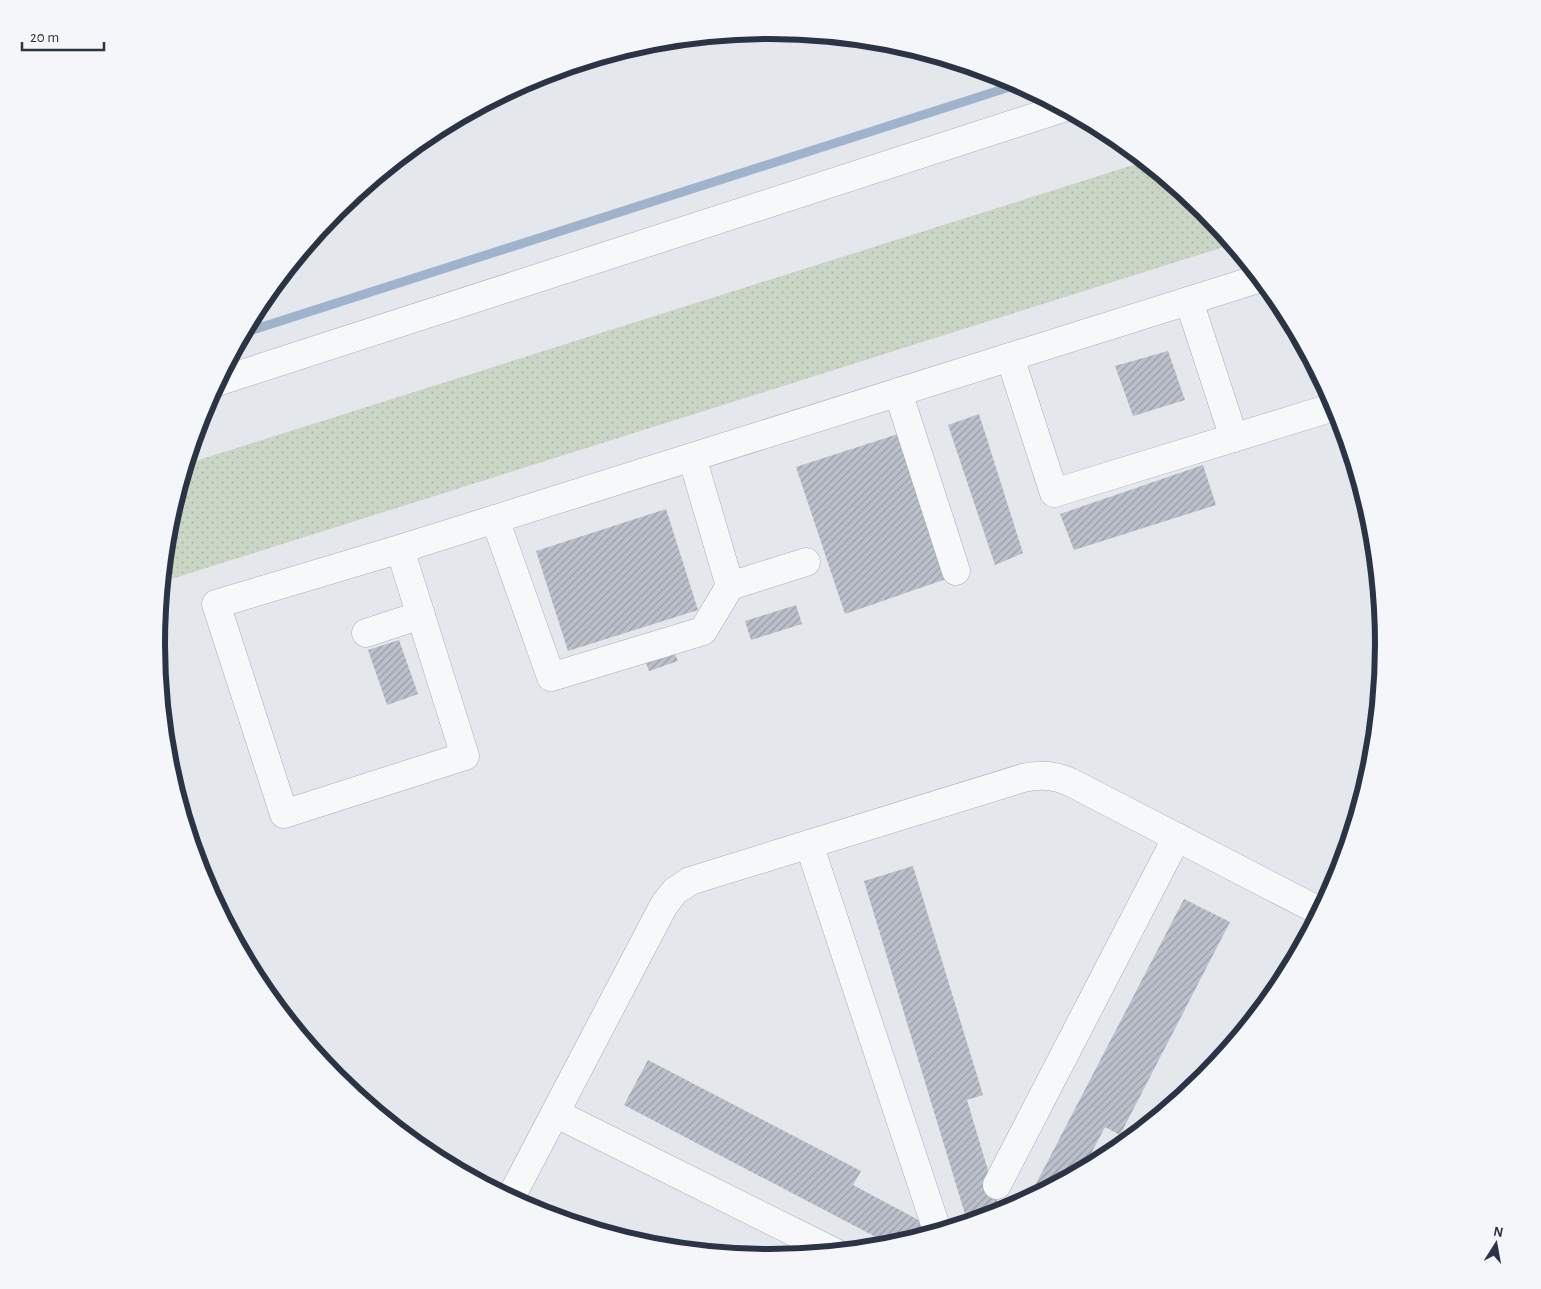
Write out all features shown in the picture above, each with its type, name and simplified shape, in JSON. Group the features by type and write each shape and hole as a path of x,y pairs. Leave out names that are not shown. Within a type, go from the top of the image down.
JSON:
{"street":[{"path":"226,379 1055,110"},
{"path":"400,549 465,756 284,814 216,604 400,549 1254,280"},
{"path":"1189,301 1234,438"},
{"path":"1010,357 1054,493 1328,409"},
{"path":"898,392 956,572"},
{"path":"692,457 730,586"},
{"path":"495,519 551,677 704,631 730,586 806,562"},
{"path":"366,633 421,615"},
{"path":"513,1193 664,905 675,891 690,881 1023,778 1048,775 1060,777 1072,783 1315,909"},
{"path":"997,1185 1177,837"},
{"path":"809,844 936,1227"},
{"path":"555,1113 827,1247"}],"green space":[{"path":"1138,163 1199,216 1227,246 169,580 176,526 193,462"}],"building":[{"path":"1168,351 1185,400 1133,416 1115,366"},
{"path":"979,414 1023,553 995,565 948,425"},
{"path":"898,434 946,579 845,614 796,467"},
{"path":"1203,465 1216,505 1074,550 1060,514"},
{"path":"666,509 698,610 568,651 536,551"},
{"path":"796,605 802,624 751,640 745,621"},
{"path":"399,640 418,694 387,705 368,650"},
{"path":"673,650 678,661 649,671 645,660"},
{"path":"913,866 983,1095 967,1100 998,1205 966,1218 864,881"},
{"path":"1184,899 1230,922 1120,1135 1105,1127 1088,1160 1032,1190"},
{"path":"648,1060 861,1171 853,1185 933,1228 882,1240 624,1105"}],"waterway":[{"path":"254,330 1008,88"}]}
